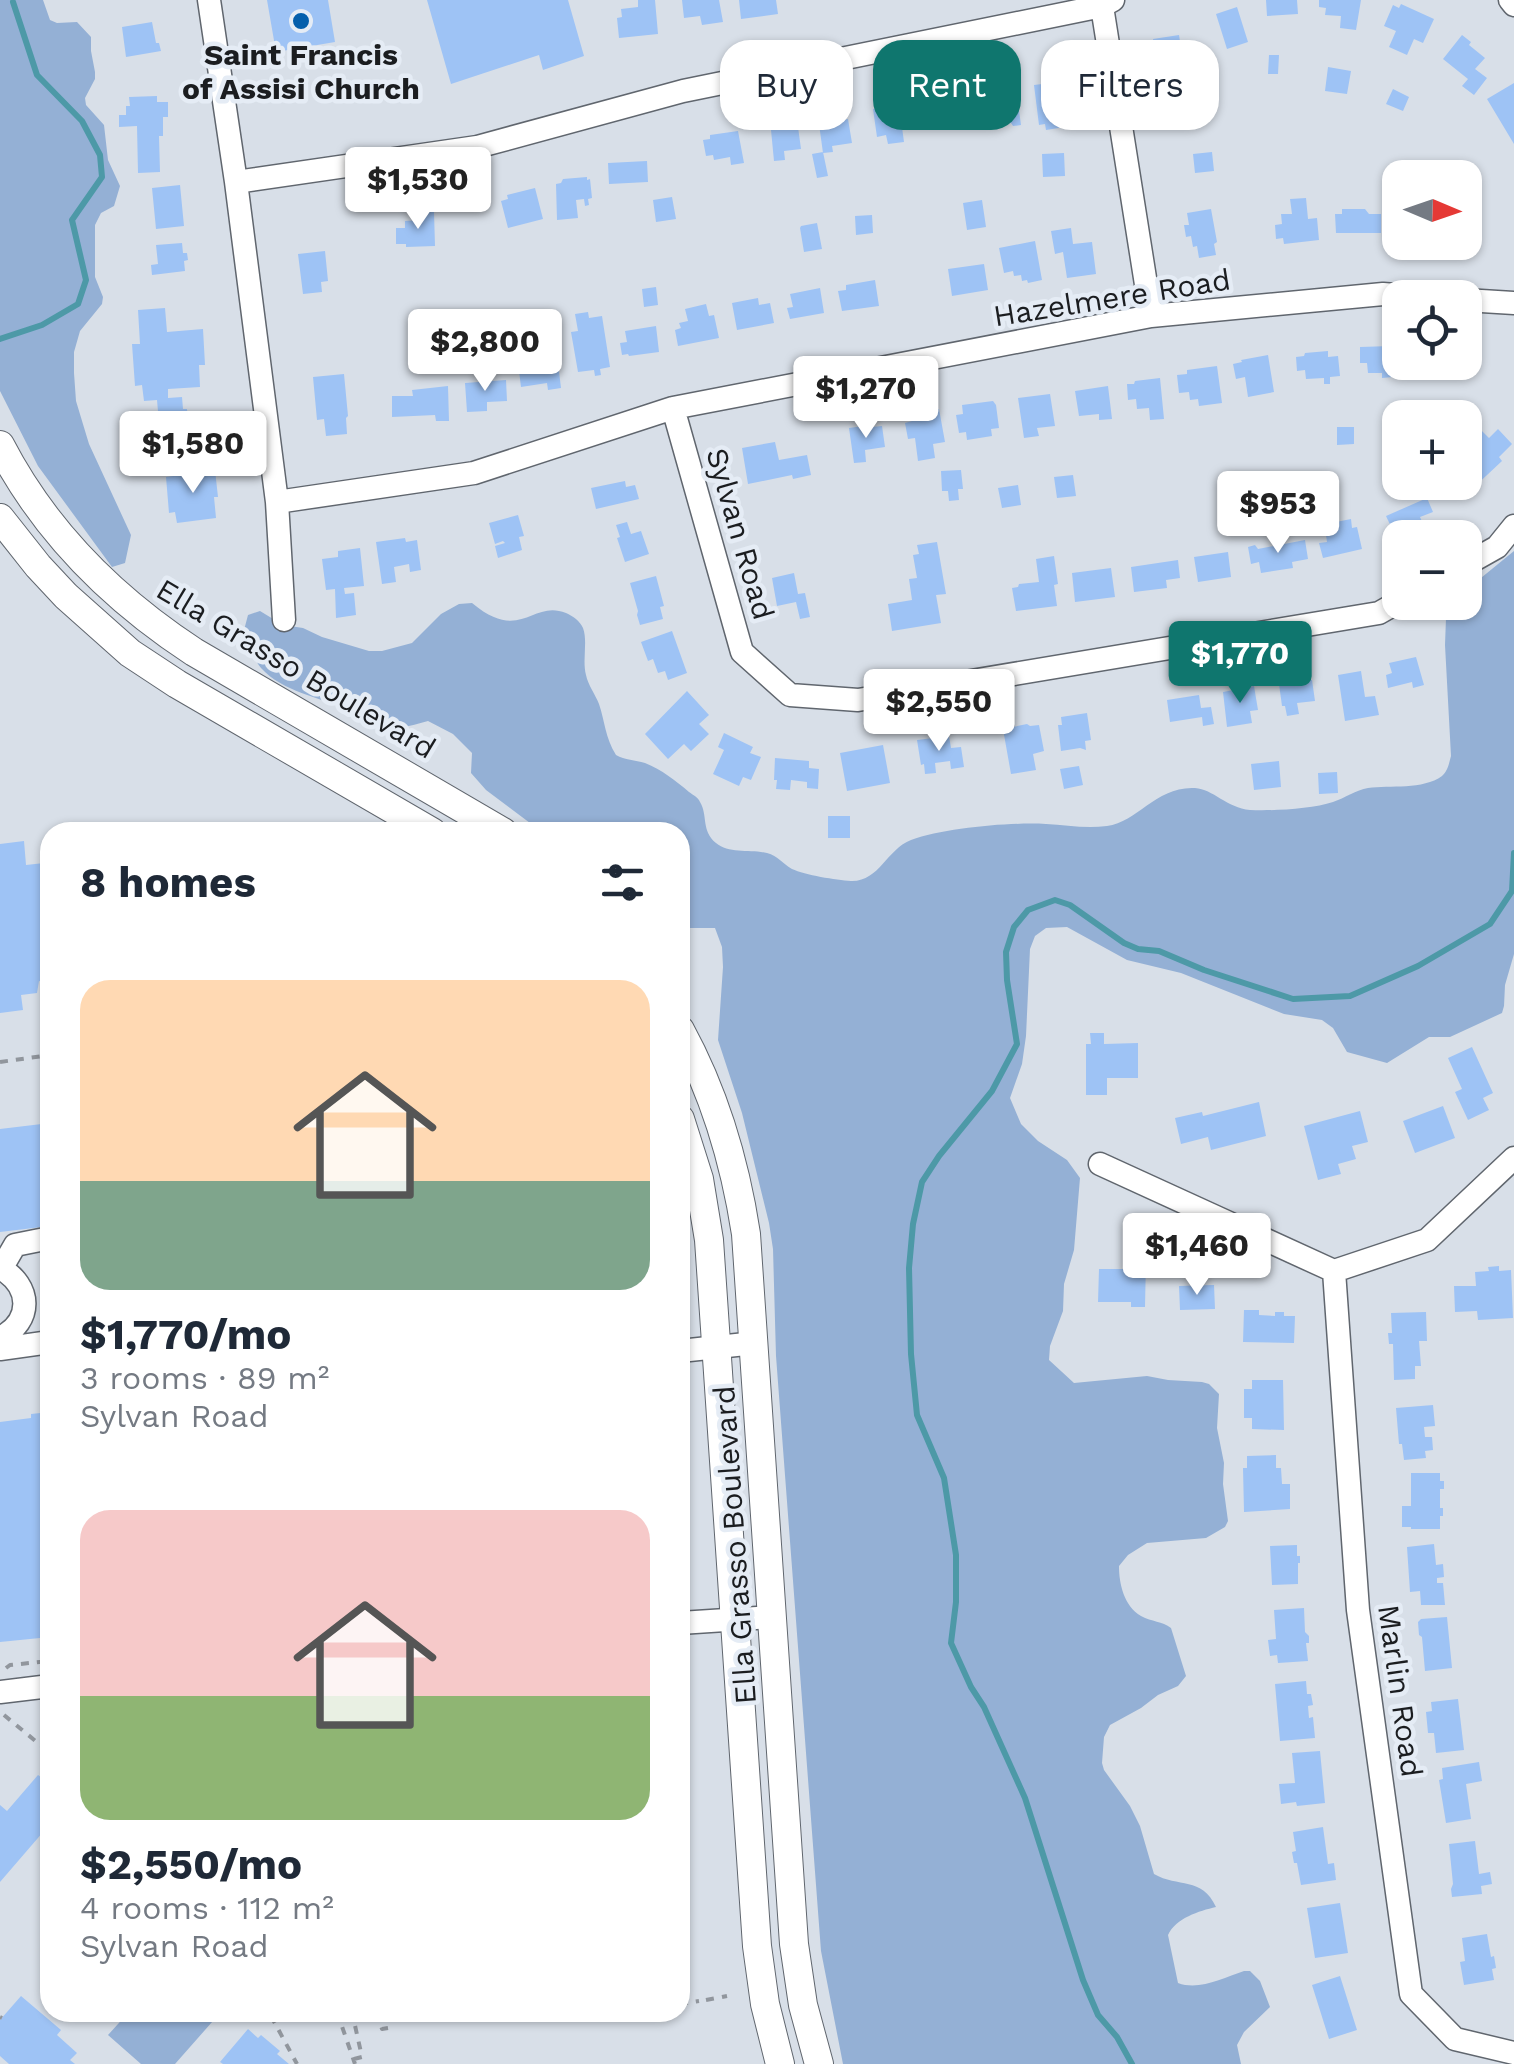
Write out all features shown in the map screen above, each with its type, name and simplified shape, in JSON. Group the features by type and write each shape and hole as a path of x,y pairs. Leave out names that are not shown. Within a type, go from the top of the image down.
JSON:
{"main road":[{"name":"Ella Grasso Boulevard","path":"0,446 49,522 104,582 171,637 486,822"},
{"path":"0,518 45,574 109,636 162,676 415,822"},
{"path":"252,728 271,696"},
{"path":"279,744 297,712"},
{"name":"Ella Grasso Boulevard","path":"690,1051 715,1105 734,1170 749,1260 794,1944 818,2064"},
{"name":"Ella Grasso Boulevard","path":"690,1150 706,1213 758,1962 780,2064"}],"street":[{"path":"209,0 277,502 284,620"},
{"path":"236,182 477,147 683,91 1105,2 1151,316"},
{"name":"Hazelmere Road","path":"277,502 474,473 673,408 1151,316 1382,294"},
{"path":"1482,301 1514,303"},
{"name":"Sylvan Road","path":"673,408 742,652 790,695 858,700 1382,611"},
{"path":"1482,555 1497,547 1514,526"},
{"path":"1100,1164 1334,1271 1427,1240 1514,1158"},
{"path":"0,1338 14,1329 24,1306 18,1283 0,1269 15,1245 40,1240"},
{"name":"Marlin Road","path":"1334,1271 1358,1610 1412,1994 1455,2039 1514,2053"},
{"path":"0,1349 40,1343"},
{"path":"690,1350 755,1344"},
{"path":"690,1622 772,1617"},
{"path":"0,1692 40,1687"}],"path":[{"path":"0,1062 40,1057"},
{"path":"0,1674 10,1665 40,1662"},
{"path":"0,1712 40,1744"},
{"path":"690,2002 722,1997"},
{"path":"276,2022 296,2064"},
{"path":"340,2022 354,2062 362,2057 354,2022"},
{"path":"380,2022 382,2028 388,2028"}],"shaded area":[{"path":"0,0 43,0 50,20 77,22 91,37 95,79 85,98 86,105 104,125 108,160 120,186 114,206 101,213 95,225 95,277 103,297 102,304 80,331 74,373 76,401 89,444 131,535 125,563 112,567 38,466 0,391"},
{"path":"1514,551 1514,954 1502,1013 1450,1037 1429,1037 1387,1063 1347,1052 1333,1028 1322,1020 1284,1014 1181,973 1127,960 1067,927 1046,928 1035,936 1030,949 1026,1036 1022,1064 1010,1098 1021,1124 1067,1160 1080,1178 1074,1250 1049,1360 1074,1383 1147,1376 1202,1382 1219,1394 1217,1428 1224,1463 1228,1521 1225,1527 1206,1538 1147,1543 1119,1566 1121,1587 1130,1606 1141,1616 1171,1628 1186,1676 1178,1686 1110,1725 1104,1737 1102,1763 1140,1826 1154,1874 1197,1887 1216,1907 1182,1920 1168,1935 1178,1983 1203,1985 1250,1971 1260,1981 1270,2007 1244,2032 1237,2045 1241,2064 843,2064 821,1951 776,1356 773,1249 742,1113 718,1040 722,947 715,928 690,928 690,822 529,822 486,790 471,773 472,753 453,734 428,721 399,728 376,726 270,676 259,665 243,634 248,615 260,611 283,625 369,651 382,651 412,643 441,614 459,604 472,603 503,620 544,611 566,613 583,628 586,675 616,755 657,769 697,797 708,833 721,846 767,853 798,871 851,881 869,876 903,844 925,836 1014,824 1107,826 1181,789 1202,789 1242,809 1270,810 1304,808 1368,788 1434,780 1446,772 1451,756 1446,620 1482,620 1482,577"},
{"path":"119,2022 212,2022 175,2064 141,2064 108,2035"}],"building":[{"name":"Saint Francis of Assisi Church","path":"267,0 328,0 335,42 276,52"},
{"path":"427,0 568,0 584,56 543,70 539,55 451,84"},
{"path":"638,0 655,0 658,34 619,38 617,18 622,17 621,9 638,7"},
{"path":"682,0 719,0 723,22 702,25 700,16 684,18"},
{"path":"739,0 776,0 778,14 741,19"},
{"path":"1266,0 1297,0 1298,14 1267,16"},
{"path":"1319,0 1361,0 1356,30 1340,28 1341,16 1325,15 1326,8 1319,7"},
{"path":"1401,4 1434,19 1423,43 1414,39 1407,55 1389,47 1396,31 1384,26 1393,5 1399,8"},
{"path":"1237,7 1248,42 1227,49 1216,14"},
{"path":"152,22 161,51 126,57 122,27"},
{"path":"1179,35 1180,40 1153,40"},
{"path":"1462,35 1485,58 1475,69 1487,78 1474,95 1462,86 1468,79 1443,59"},
{"path":"1269,55 1279,55 1278,74 1268,74"},
{"path":"1328,67 1351,71 1347,94 1325,91"},
{"path":"1514,83 1514,144 1487,99"},
{"path":"1041,84 1039,125 1034,85"},
{"path":"1393,89 1409,97 1403,111 1386,104"},
{"path":"157,96 157,102 168,102 163,136 159,136 160,172 138,173 137,126 119,127 119,115 126,115 129,97"},
{"path":"771,130 798,130 801,149 784,151 785,160 774,161"},
{"path":"820,130 850,130 852,143 832,146 833,152 823,153"},
{"path":"876,130 902,130 904,142 888,144 886,135 877,137"},
{"path":"738,131 744,163 731,165 730,157 714,160 713,155 706,156 703,140 710,139 710,135"},
{"path":"823,152 828,176 817,178 812,154"},
{"path":"1212,152 1214,171 1195,173 1193,154"},
{"path":"1064,153 1065,176 1043,177 1042,154"},
{"path":"647,161 648,182 609,184 608,163"},
{"path":"587,177 592,198 588,199 589,205 585,206 584,199 576,200 578,218 557,220 556,184 563,179"},
{"path":"180,185 184,226 156,229 152,188"},
{"path":"535,188 543,219 508,228 501,201 508,199 507,195"},
{"path":"672,197 676,219 656,222 653,200"},
{"path":"1306,198 1308,219 1317,218 1319,240 1284,244 1283,238 1276,239 1275,225 1282,224 1281,214 1292,214 1290,199"},
{"path":"982,200 986,227 967,230 963,203"},
{"path":"1211,209 1216,255 1199,258 1191,236 1186,237 1184,225 1189,225 1187,213"},
{"path":"1342,209 1381,214 1381,233 1336,233 1335,214 1342,214"},
{"path":"423,212 434,212 435,246 396,244 396,228 405,228 405,221 423,220"},
{"path":"872,215 873,233 856,235 855,216"},
{"path":"817,223 822,249 804,252 800,228"},
{"path":"1071,228 1073,244 1092,242 1096,274 1067,278 1063,252 1055,254 1051,231"},
{"path":"1035,241 1042,280 1028,283 1022,281 1021,275 1014,276 1013,271 1004,273 999,248"},
{"path":"182,243 188,260 184,261 185,271 152,275 151,265 158,264 156,245"},
{"path":"325,251 328,281 321,282 322,292 303,294 298,254"},
{"path":"984,264 988,290 952,296 948,269"},
{"path":"875,280 879,306 842,311 838,291 846,290 846,285"},
{"path":"656,287 658,305 644,307 642,289"},
{"path":"820,288 824,313 790,319 790,294"},
{"path":"758,298 759,305 770,303 774,323 737,330 732,303"},
{"path":"706,304 709,316 714,315 719,338 678,346 675,330 681,328 679,323 688,321 685,309"},
{"path":"165,308 167,332 203,329 205,365 199,365 200,387 168,389 168,398 182,397 188,422 159,423 157,400 144,401 142,385 135,386 132,344 140,344 138,310"},
{"path":"588,312 589,318 602,316 610,367 600,369 601,375 595,376 594,370 578,372 571,332 578,331 575,314"},
{"path":"656,326 659,352 622,355 620,343 627,342 625,331"},
{"path":"1382,346 1382,373 1368,373 1367,363 1360,363 1360,347"},
{"path":"1328,351 1328,357 1338,356 1340,376 1330,377 1330,384 1324,384 1324,378 1306,379 1305,370 1297,371 1296,357"},
{"path":"1268,355 1274,392 1248,397 1245,377 1236,379 1233,364"},
{"path":"530,362 530,366 558,363 561,388 548,390 547,383 521,387 518,363"},
{"path":"1217,366 1222,403 1199,406 1198,399 1190,400 1189,392 1179,393 1177,375"},
{"path":"344,374 347,434 326,436 324,419 317,420 313,377"},
{"path":"1160,378 1164,419 1150,420 1149,408 1137,409 1136,399 1128,400 1127,384"},
{"path":"506,380 507,401 487,402 487,411 467,412 465,383"},
{"path":"448,386 449,421 436,421 435,415 392,417 392,396 413,396 412,390"},
{"path":"1108,386 1112,419 1099,420 1099,414 1079,416 1075,391"},
{"path":"1050,394 1055,426 1037,428 1039,436 1024,438 1018,398"},
{"path":"993,401 999,428 991,429 992,436 967,440 966,432 959,433 956,415 963,414 962,405"},
{"path":"939,409 945,442 933,444 935,458 918,461 915,438 908,439 905,423 912,421 910,414"},
{"path":"882,426 885,447 865,450 866,462 854,463 849,428"},
{"path":"1337,427 1354,427 1354,444 1337,445"},
{"path":"1498,429 1512,444 1499,457 1502,461 1482,480 1482,431 1489,438"},
{"path":"775,442 779,460 807,455 811,475 748,484 742,448"},
{"path":"215,470 216,518 177,523 175,512 169,513 166,477"},
{"path":"961,470 963,489 958,489 959,500 949,501 948,491 942,491 941,471"},
{"path":"1073,475 1076,496 1057,498 1054,477"},
{"path":"625,481 626,487 635,485 639,499 596,509 591,488"},
{"path":"1018,485 1021,505 1002,508 998,488"},
{"path":"1422,500 1428,500 1433,512 1420,517 1421,520 1388,520 1386,516"},
{"path":"518,515 524,536 519,537 522,550 498,558 495,546 505,543 495,544 489,523"},
{"path":"1351,519 1362,549 1323,558 1319,543 1327,542 1326,535 1333,533 1331,523"},
{"path":"627,522 631,534 641,531 649,554 625,562 616,525"},
{"path":"405,538 406,542 417,540 421,570 410,572 409,564 394,567 396,582 382,584 376,542"},
{"path":"1305,540 1308,559 1292,562 1293,568 1261,573 1259,562 1251,564 1248,547 1255,545 1258,549"},
{"path":"937,542 946,594 936,595 941,623 892,631 888,604 912,600 909,579 917,578 913,555 919,554 917,545"},
{"path":"360,548 364,586 344,588 345,594 354,593 356,615 336,618 335,589 326,590 322,559 338,557 338,551"},
{"path":"1228,552 1231,577 1198,582 1194,557"},
{"path":"1054,556 1057,606 1016,611 1012,588 1039,582 1036,559"},
{"path":"1178,560 1180,578 1166,580 1167,588 1134,592 1131,567"},
{"path":"1111,568 1115,597 1075,602 1072,573"},
{"path":"794,573 798,594 805,593 810,617 800,619 796,602 777,606 772,578"},
{"path":"656,576 664,606 660,607 663,619 640,625 630,583"},
{"path":"672,631 687,673 668,680 665,671 658,673 653,659 648,661 641,642"},
{"path":"1416,657 1424,685 1413,688 1412,682 1388,688 1386,675 1392,673 1389,663"},
{"path":"1361,671 1365,697 1375,696 1379,715 1345,721 1338,675"},
{"path":"1312,680 1315,701 1297,703 1299,714 1287,716 1279,684"},
{"path":"1254,686 1258,710 1250,711 1252,723 1227,727 1223,692"},
{"path":"687,691 709,715 699,724 709,734 691,751 684,744 668,759 645,734"},
{"path":"1199,695 1201,708 1211,707 1214,724 1203,726 1202,717 1170,722 1167,700"},
{"path":"1087,713 1091,740 1085,741 1086,750 1061,751 1061,717"},
{"path":"1039,725 1044,751 1033,754 1036,770 1011,774 1003,729"},
{"path":"724,733 753,747 750,753 761,757 751,780 743,777 739,786 713,774 724,750 718,747"},
{"path":"949,736 951,748 961,747 964,767 951,769 950,761 935,763 936,773 925,774 917,740"},
{"path":"883,745 890,783 847,791 840,753"},
{"path":"775,758 809,761 809,768 819,769 818,789 807,788 807,782 791,780 790,790 776,789"},
{"path":"1279,761 1281,787 1254,790 1251,764"},
{"path":"1079,766 1083,785 1064,789 1060,769"},
{"path":"1337,772 1338,793 1319,794 1318,773"},
{"path":"828,816 850,816 850,838 828,838"},
{"path":"24,841 26,865 40,863 40,981 37,993 21,995 23,1010 0,1013 0,844"},
{"path":"1090,1033 1104,1033 1104,1044 1138,1043 1138,1078 1107,1078 1107,1095 1086,1095 1086,1044 1091,1044"},
{"path":"1472,1047 1493,1093 1483,1098 1489,1110 1468,1120 1455,1092 1462,1089 1448,1058"},
{"path":"1259,1102 1266,1136 1211,1150 1208,1137 1181,1144 1175,1118 1202,1112 1203,1116"},
{"path":"1443,1106 1455,1138 1415,1153 1403,1121"},
{"path":"1360,1111 1368,1142 1352,1146 1356,1159 1338,1164 1341,1174 1318,1180 1304,1126"},
{"path":"40,1124 40,1227 0,1232 0,1129"},
{"path":"1131,1261 1146,1261 1145,1307 1131,1307 1131,1302 1098,1302 1099,1269 1131,1269"},
{"path":"1499,1266 1499,1271 1511,1270 1513,1318 1478,1320 1477,1311 1455,1312 1454,1286 1476,1286 1475,1272"},
{"path":"1214,1285 1215,1309 1180,1310 1179,1286"},
{"path":"1244,1310 1259,1310 1259,1315 1284,1312 1284,1316 1295,1316 1294,1343 1243,1342"},
{"path":"1426,1312 1427,1341 1419,1341 1421,1366 1415,1366 1415,1379 1394,1380 1393,1344 1389,1344 1388,1333 1392,1333 1391,1313"},
{"path":"1252,1380 1283,1380 1284,1430 1252,1429 1252,1418 1244,1418 1244,1389 1252,1389"},
{"path":"1433,1405 1435,1426 1424,1427 1425,1437 1432,1437 1433,1450 1425,1451 1426,1458 1404,1460 1396,1408"},
{"path":"40,1413 40,1638 0,1642 0,1422 31,1418 31,1414"},
{"path":"1276,1455 1282,1484 1290,1484 1290,1509 1244,1512 1243,1468 1247,1468 1247,1456"},
{"path":"1411,1473 1440,1473 1444,1489 1440,1489 1440,1529 1402,1527 1402,1506 1411,1506"},
{"path":"1434,1544 1436,1565 1443,1564 1444,1577 1437,1578 1437,1583 1443,1583 1445,1605 1421,1605 1420,1591 1410,1592 1407,1547"},
{"path":"1297,1545 1298,1584 1272,1585 1270,1546"},
{"path":"1304,1608 1308,1661 1278,1663 1277,1655 1270,1656 1268,1640 1276,1639 1274,1610"},
{"path":"1447,1617 1452,1668 1425,1671 1418,1622"},
{"path":"1306,1681 1313,1705 1308,1706 1315,1738 1280,1741 1275,1684"},
{"path":"1458,1699 1464,1750 1436,1753 1434,1733 1428,1733 1426,1712 1432,1711 1431,1702"},
{"path":"1320,1751 1325,1803 1281,1804 1279,1784 1295,1783 1292,1753"},
{"path":"1479,1762 1482,1781 1466,1784 1471,1819 1446,1823 1439,1780 1443,1779 1442,1768"},
{"path":"38,1775 40,1836 0,1882 0,1805 7,1811"},
{"path":"1323,1827 1328,1864 1334,1863 1336,1880 1301,1885 1292,1852 1296,1851 1293,1832"},
{"path":"1475,1841 1479,1874 1490,1872 1492,1884 1481,1886 1482,1894 1452,1897 1449,1844"},
{"path":"1340,1903 1348,1953 1315,1958 1307,1908"},
{"path":"1487,1934 1496,1968 1492,1969 1494,1980 1464,1985 1460,1962 1465,1961 1462,1938"},
{"path":"1340,1976 1357,2030 1329,2039 1312,1985"},
{"path":"21,1996 40,2012 40,2022 52,2022 61,2030 57,2035 77,2053 70,2060 75,2064 9,2064 0,2056 0,2020"},
{"path":"248,2029 280,2051 277,2054 289,2064 220,2062"}],"waterway":[{"path":"0,339 42,325 78,304 86,280 72,220 102,177 100,155 82,121 37,75 13,2"},
{"path":"1132,2064 1117,2037 1098,2015 1083,1980 1025,1798 951,1643 956,1555 944,1478 917,1415 911,1354 909,1268 922,1182 992,1091 1017,1044 1006,952 1014,927 1028,910 1055,900 1070,905 1138,949 1159,951 1293,999 1350,996 1418,966 1490,924 1512,891 1514,853"}],"place":[{"name":"Saint Francis of Assisi Church","path":"301,21"}]}
